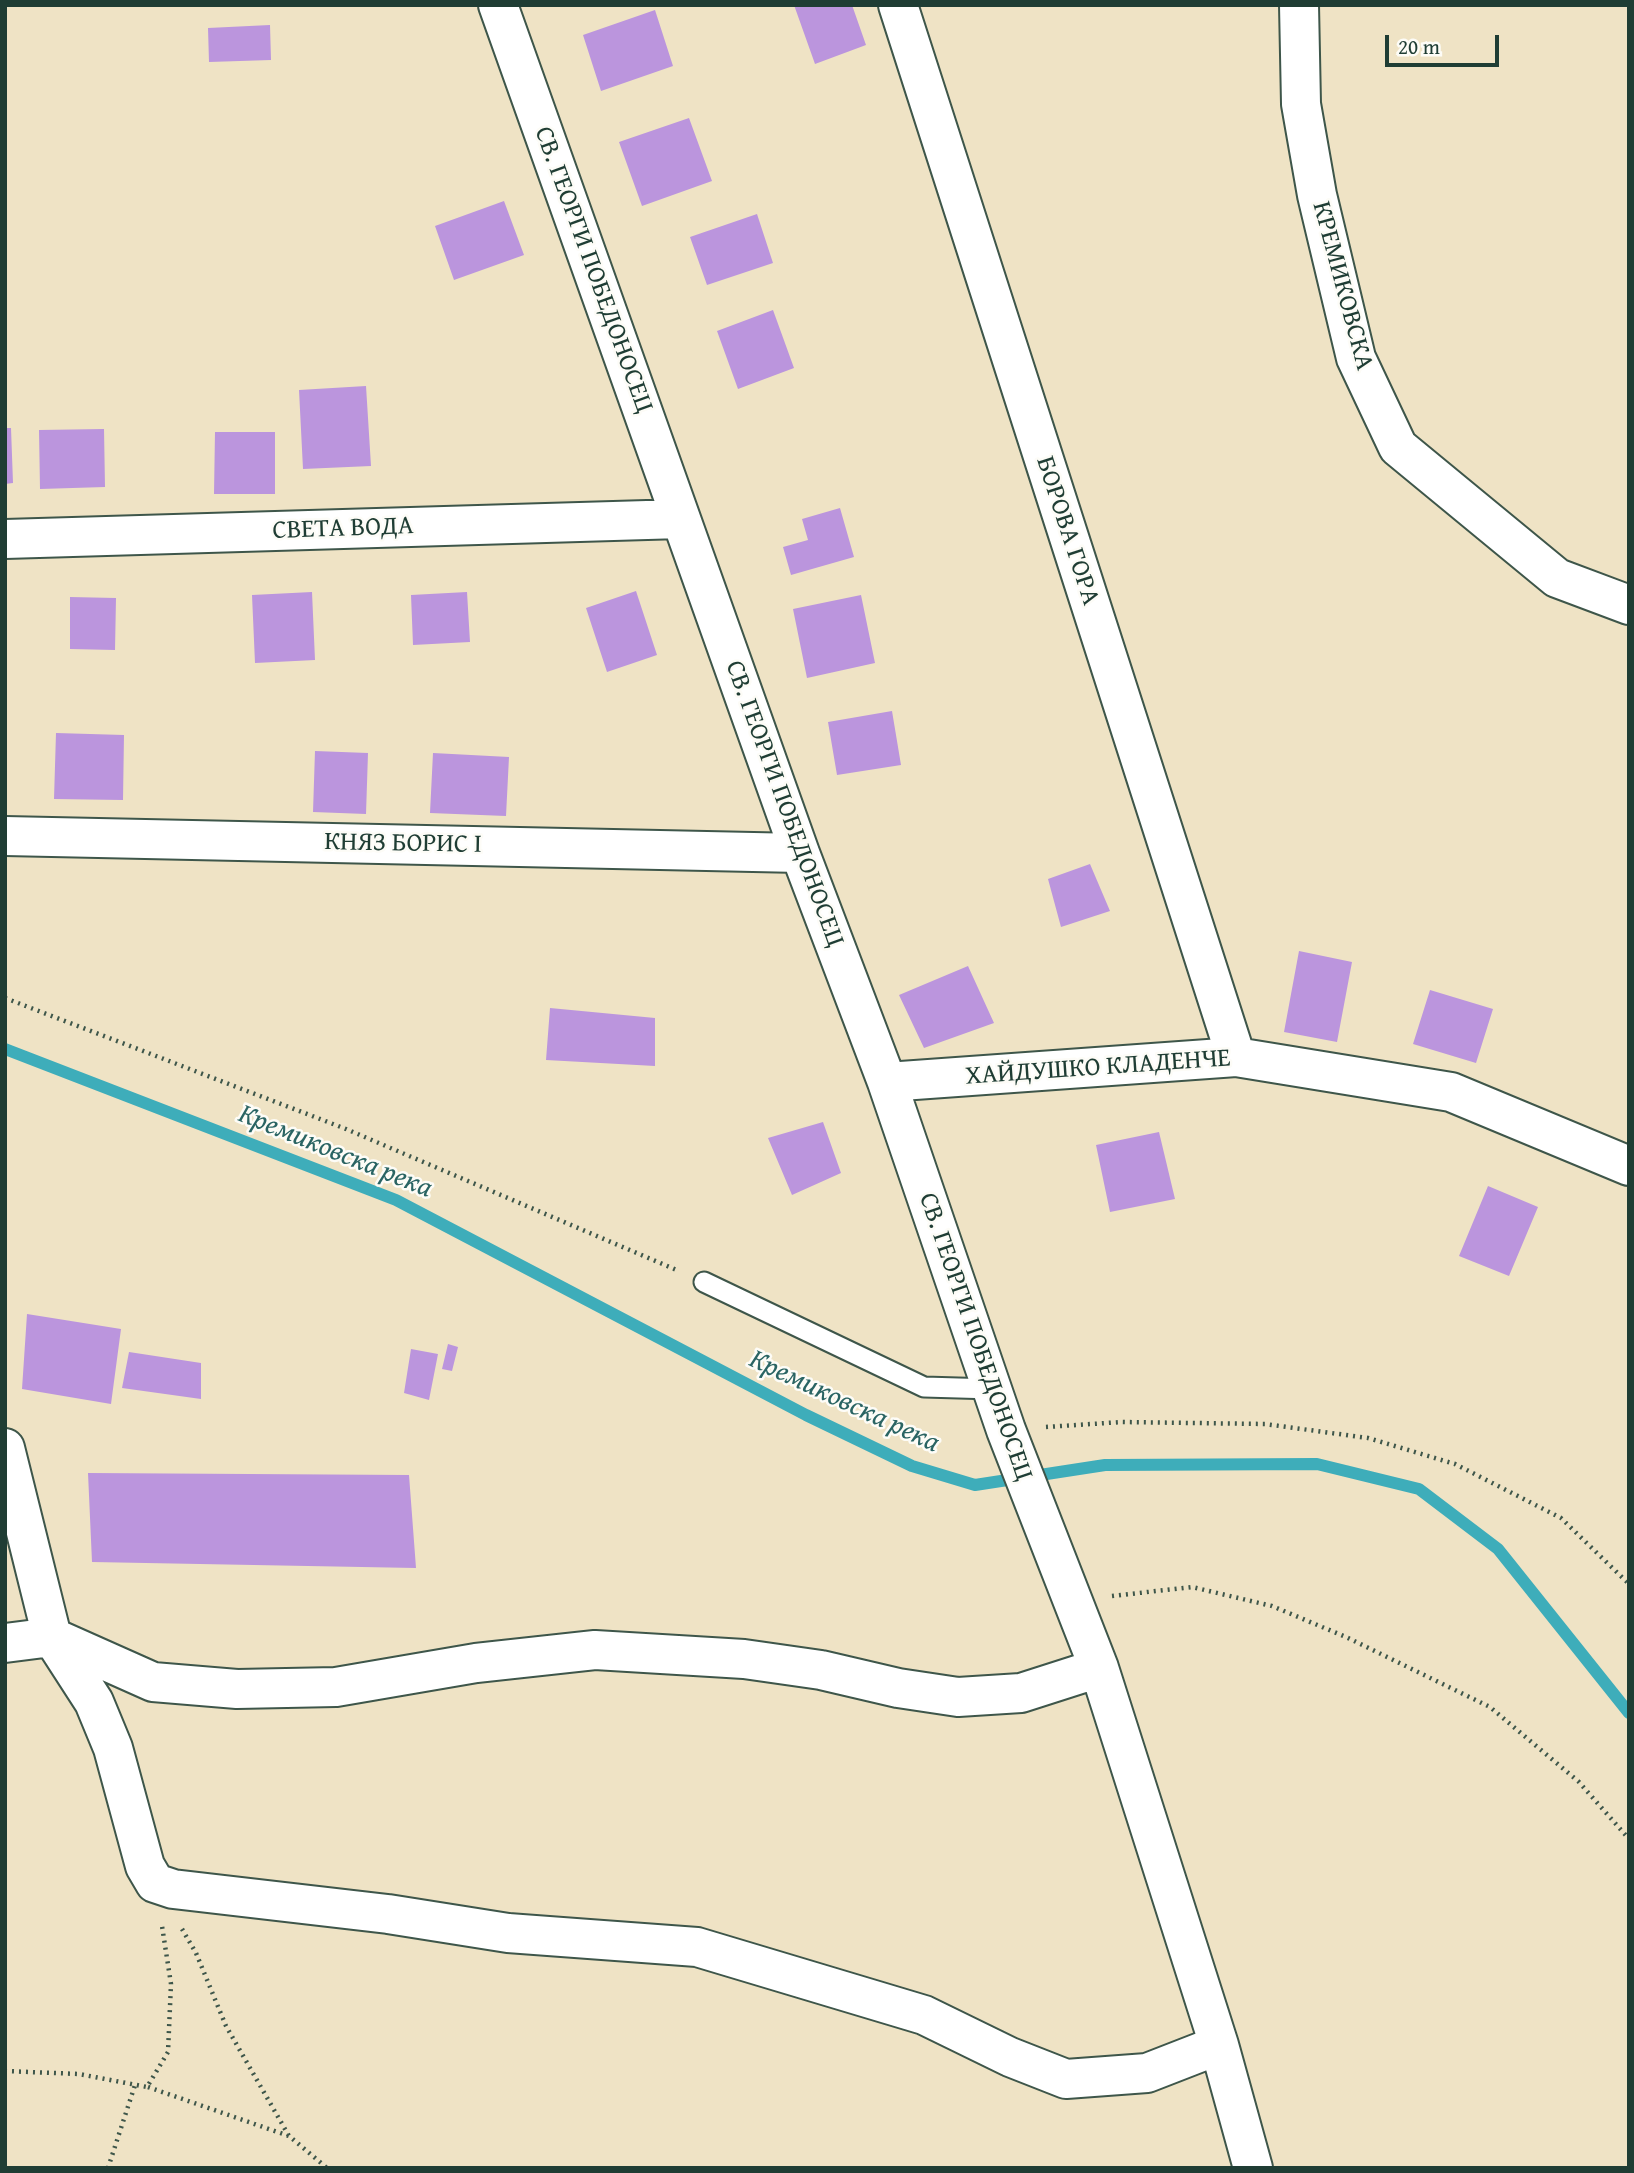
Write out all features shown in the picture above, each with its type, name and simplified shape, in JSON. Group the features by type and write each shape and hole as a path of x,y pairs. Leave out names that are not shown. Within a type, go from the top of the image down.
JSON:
{"street":[{"name":"СВ. ГЕОРГИ ПОБЕДОНОСЕЦ","path":"498,5 800,853 887,1082 1006,1430 1099,1668 1219,2045 1253,2168"},
{"name":"БОРОВА ГОРА","path":"898,5 1236,1057"},
{"name":"КРЕМИКОВСКА","path":"1299,5 1301,104 1317,195 1356,358 1398,447 1557,578 1629,605"},
{"name":"СВЕТА ВОДА","path":"5,539 681,519"},
{"name":"КНЯЗ БОРИС I","path":"5,836 800,853"},
{"name":"ХАЙДУШКО КЛАДЕНЧЕ","path":"887,1082 1236,1057 1451,1092 1629,1166"},
{"path":"5,1448 52,1637 94,1702 113,1748 145,1866 155,1882 173,1889 388,1914 508,1933 696,1947 924,2015 1010,2057 1066,2078 1147,2073 1219,2045"},
{"path":"5,1643 52,1637 153,1682 237,1689 336,1687 476,1663 595,1650 744,1659 808,1668 898,1688 958,1697 1021,1693 1099,1668"}],"lane":[{"path":"704,1282 925,1387 993,1389"}],"path":[{"path":"5,998 346,1129 704,1282"},
{"path":"1006,1430 1122,1422 1265,1424 1368,1438 1455,1464 1562,1518 1629,1584"},
{"path":"1073,1601 1192,1587 1272,1606 1346,1637 1490,1707 1579,1782 1629,1839"},
{"path":"147,2087 168,2052 171,1984 155,1882"},
{"path":"155,1882 196,1953 226,2026 289,2136 327,2168"},
{"path":"5,2071 79,2074 147,2087 289,2136"},
{"path":"108,2168 135,2085"}],"building":[{"path":"794,5 852,5 866,45 815,64"},
{"path":"655,10 673,66 601,91 583,35"},
{"path":"270,25 271,60 209,62 208,28"},
{"path":"689,118 712,181 642,206 619,142"},
{"path":"504,201 524,255 454,280 435,226"},
{"path":"757,214 773,263 707,285 690,237"},
{"path":"773,310 794,368 738,389 717,331"},
{"path":"366,386 371,466 303,469 299,390"},
{"path":"5,428 11,428 13,483 5,484"},
{"path":"104,429 105,487 40,489 39,430"},
{"path":"215,432 275,432 275,494 214,494"},
{"path":"840,508 854,557 791,575 783,547 808,540 802,519"},
{"path":"636,591 657,655 607,672 586,608"},
{"path":"312,592 315,660 255,663 252,595"},
{"path":"467,592 470,642 413,645 411,595"},
{"path":"861,595 875,663 807,678 793,609"},
{"path":"70,597 116,598 115,650 70,649"},
{"path":"892,711 901,765 837,775 828,722"},
{"path":"56,733 124,735 123,800 54,799"},
{"path":"315,751 368,753 366,814 313,812"},
{"path":"433,753 509,757 506,816 430,813"},
{"path":"1090,864 1110,911 1061,927 1048,879"},
{"path":"1299,951 1352,962 1337,1042 1284,1032"},
{"path":"968,966 994,1023 924,1048 899,995"},
{"path":"1430,990 1493,1009 1476,1063 1413,1044"},
{"path":"550,1008 655,1018 655,1066 546,1060"},
{"path":"823,1122 841,1173 792,1195 768,1138"},
{"path":"1159,1132 1175,1199 1110,1212 1096,1145"},
{"path":"1488,1186 1538,1207 1509,1276 1459,1256"},
{"path":"27,1314 121,1329 111,1404 22,1389"},
{"path":"448,1344 458,1347 452,1371 442,1369"},
{"path":"411,1349 438,1354 429,1400 404,1393"},
{"path":"129,1352 201,1363 201,1399 122,1388"},
{"path":"88,1473 409,1475 416,1568 92,1562"}],"waterway":[{"name":"Кремиковска река","path":"5,1049 396,1200 806,1415 912,1466 975,1485 1105,1465 1317,1464 1419,1489 1498,1549 1629,1713"}]}
